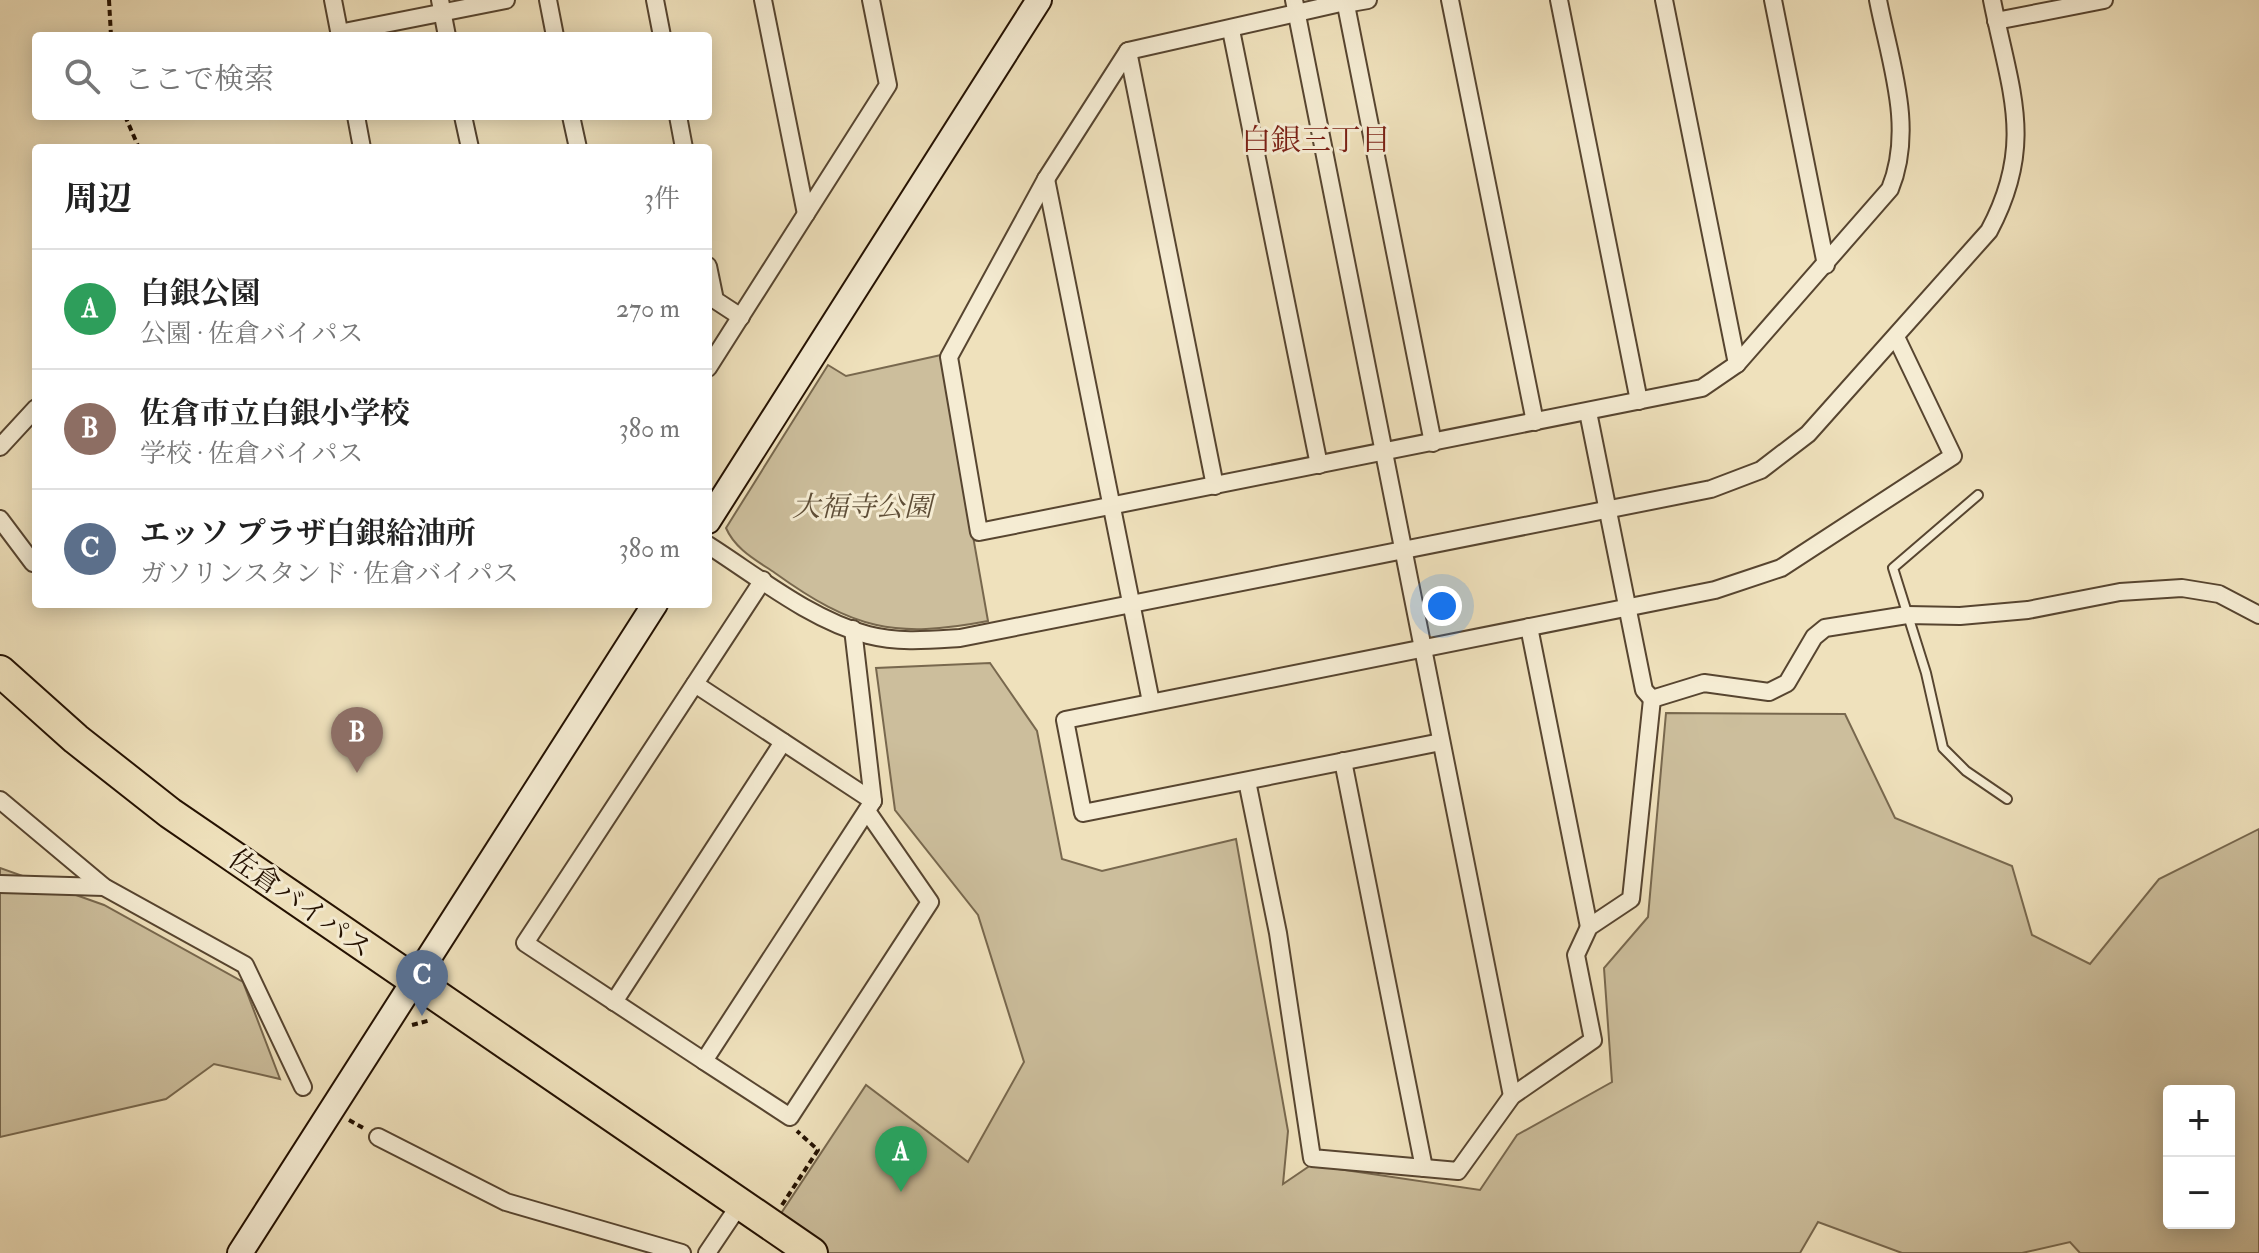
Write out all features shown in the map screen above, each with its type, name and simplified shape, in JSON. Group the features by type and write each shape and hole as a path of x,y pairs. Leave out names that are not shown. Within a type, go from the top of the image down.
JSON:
{"highway":[{"name":"佐倉バイパス","path":"0,671 76,739 170,813 812,1253"}],"street":[{"path":"333,0 339,32"},
{"path":"350,32 441,6 506,0"},
{"path":"548,0 554,32"},
{"path":"655,0 661,32"},
{"path":"763,0 806,214"},
{"path":"712,362 888,85 871,0"},
{"path":"712,515 1039,0"},
{"path":"1368,0 1295,6 1240,23 1231,30 1128,51 1046,179 949,357 979,532 1702,388 1737,364 1890,189 1899,167 1902,121 1878,0"},
{"path":"1450,0 1535,422"},
{"path":"1559,0 1639,401"},
{"path":"1664,0 1737,364"},
{"path":"1773,0 1826,265"},
{"path":"712,548 763,580 853,629 903,641 960,638 1711,489 1761,470 1784,455 1829,414 1989,231 2012,176 2017,150 2017,125 1992,0"},
{"path":"1996,21 2104,0"},
{"path":"1345,2 1433,443"},
{"path":"441,6 446,32"},
{"path":"1295,6 1512,1096"},
{"path":"1231,30 1319,465"},
{"path":"1128,51 1215,486"},
{"path":"357,120 361,144"},
{"path":"464,120 469,144"},
{"path":"572,120 577,144"},
{"path":"679,120 683,144"},
{"path":"1046,179 1151,702"},
{"path":"712,285 715,300 741,317"},
{"path":"1441,742 1083,813 1065,720 1748,582 1781,568 1953,456 1896,337"},
{"path":"0,447 32,412"},
{"path":"1247,781 1278,933 1312,1158 1458,1171 1512,1096 1593,1040 1576,955 1589,927 1631,899 1652,699 1644,690 1588,412"},
{"path":"0,519 32,562"},
{"path":"695,684 783,742 870,806 930,902 790,1117 525,943 763,580"},
{"path":"1652,699 1704,683 1769,692 1787,683 1814,637 1825,628 1907,615 1960,616 2028,610 2120,592 2182,588 2219,594 2259,615"},
{"path":"240,1253 652,608"},
{"path":"1529,627 1589,927"},
{"path":"704,1061 870,806 853,629"},
{"path":"614,1002 783,742"},
{"path":"1343,761 1424,1168"},
{"path":"0,800 104,887 245,965 303,1087"},
{"path":"0,884 104,887"},
{"path":"378,1137 506,1202 682,1253"},
{"path":"707,1253 740,1204"}],"lane":[{"path":"1978,495 1893,568 1926,673 1943,748 1966,771 2007,799"}],"path":[{"path":"109,0 111,32"},
{"path":"127,120 137,144"},
{"path":"344,1117 378,1137"},
{"path":"770,1224 818,1150 798,1133 790,1117"}],"green space":[{"name":"大福寺公園","path":"941,355 988,621 926,629 876,625 852,618 803,592 740,548 726,528 828,365 846,376"},
{"path":"990,663 1037,731 1062,859 1102,871 1236,839 1288,1131 1283,1184 1311,1165 1480,1190 1517,1135 1612,1082 1604,968 1648,917 1666,713 1845,714 1895,818 2012,866 2032,935 2090,964 2159,879 2259,829 2259,1253 2080,1253 2070,1242 2022,1253 1902,1253 1818,1222 1800,1253 824,1253 776,1221 866,1085 968,1162 1024,1062 978,915 895,810 876,668"},
{"path":"0,868 104,905 243,982 280,1079 214,1064 166,1099 0,1137"}],"place":[{"name":"佐倉市立白銀小学校","path":"357,773"},
{"name":"エッソ プラザ白銀給油所","path":"422,1016"},
{"name":"白銀公園","path":"901,1192"}],"district":[{"name":"白銀三丁目","path":"1316,140"}]}
